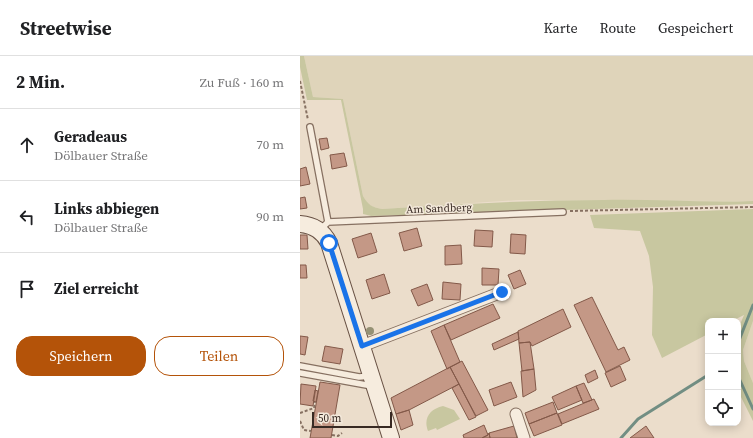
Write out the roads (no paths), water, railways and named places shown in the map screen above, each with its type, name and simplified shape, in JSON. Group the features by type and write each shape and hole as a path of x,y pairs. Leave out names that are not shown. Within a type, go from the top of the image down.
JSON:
{"street":[{"path":"300,224 324,226 391,438"},
{"path":"362,346 502,292"},
{"path":"516,414 524,438"}],"lane":[{"path":"310,127 324,226"},
{"name":"Am Sandberg","path":"324,226 563,212"},
{"path":"300,366 359,377 372,381"},
{"path":"300,373 372,381"}],"waterway":[{"path":"741,335 753,305"},
{"path":"621,438 638,419 705,377"},
{"path":"741,383 753,409"}]}
